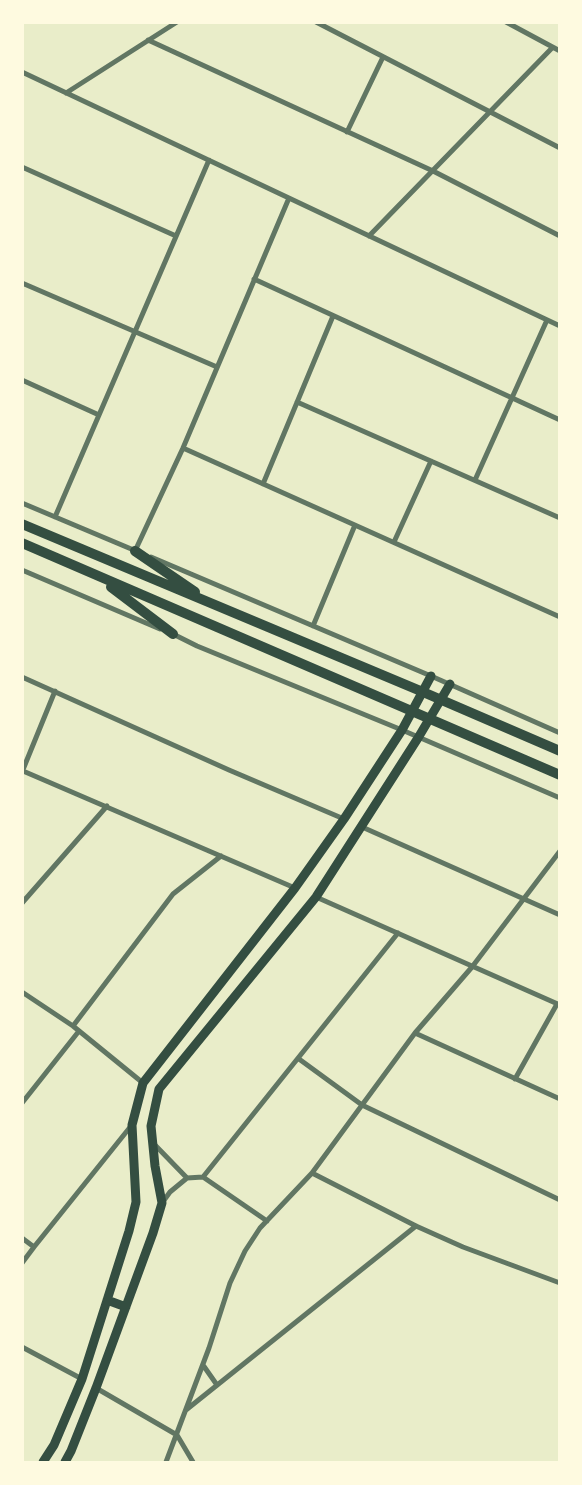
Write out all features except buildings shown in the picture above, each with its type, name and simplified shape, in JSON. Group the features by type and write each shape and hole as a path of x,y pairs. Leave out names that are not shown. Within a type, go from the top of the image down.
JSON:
{"main road":[{"path":"22,524 423,692 560,752"},
{"path":"22,544 560,774"},
{"path":"136,551 213,604"},
{"path":"98,577 173,634"},
{"path":"42,1462 54,1445 82,1379 129,1231 136,1202 132,1125 143,1083 296,888 402,730 414,711 431,676"},
{"path":"65,1462 96,1388 153,1233 162,1203 155,1166 151,1126 159,1089 316,897 430,719 450,684"},
{"path":"182,1033 196,1043"},
{"path":"107,1300 126,1307"}],"street":[{"path":"66,92 177,22"},
{"path":"316,22 560,148"},
{"path":"506,22 560,51"},
{"path":"148,40 433,171 560,236"},
{"path":"369,236 552,48"},
{"path":"347,132 383,58"},
{"path":"22,72 560,326"},
{"path":"56,517 209,160"},
{"path":"22,166 176,236"},
{"path":"136,551 183,448 289,198"},
{"path":"254,279 560,420"},
{"path":"22,283 217,367"},
{"path":"263,484 333,316"},
{"path":"475,480 546,320"},
{"path":"22,380 100,415"},
{"path":"297,402 560,518"},
{"path":"183,448 560,617"},
{"path":"394,542 431,461"},
{"path":"22,503 450,684 560,733"},
{"path":"313,626 355,525"},
{"path":"22,578 24,571 197,646 402,730 560,798"},
{"path":"22,677 229,770 344,819"},
{"path":"55,691 23,772 107,806 296,888"},
{"path":"22,903 107,806"},
{"path":"362,827 560,915"},
{"path":"166,1462 177,1436 230,1284 245,1252 260,1228 312,1174 415,1033 472,966 560,851"},
{"path":"73,1026 173,894 221,856"},
{"path":"316,897 558,1005 515,1079"},
{"path":"203,1178 398,933"},
{"path":"24,994 73,1026 143,1083"},
{"path":"22,1103 79,1031"},
{"path":"415,1033 560,1099"},
{"path":"299,1058 362,1104 560,1200"},
{"path":"22,1263 132,1125"},
{"path":"153,1143 187,1178"},
{"path":"312,1174 416,1226 560,1283"},
{"path":"162,1203 170,1192 187,1178 203,1178 267,1221"},
{"path":"186,1410 416,1226"},
{"path":"22,1238 34,1247"},
{"path":"22,1347 82,1379"},
{"path":"202,1365 217,1385"},
{"path":"96,1388 177,1436 193,1462"}]}
